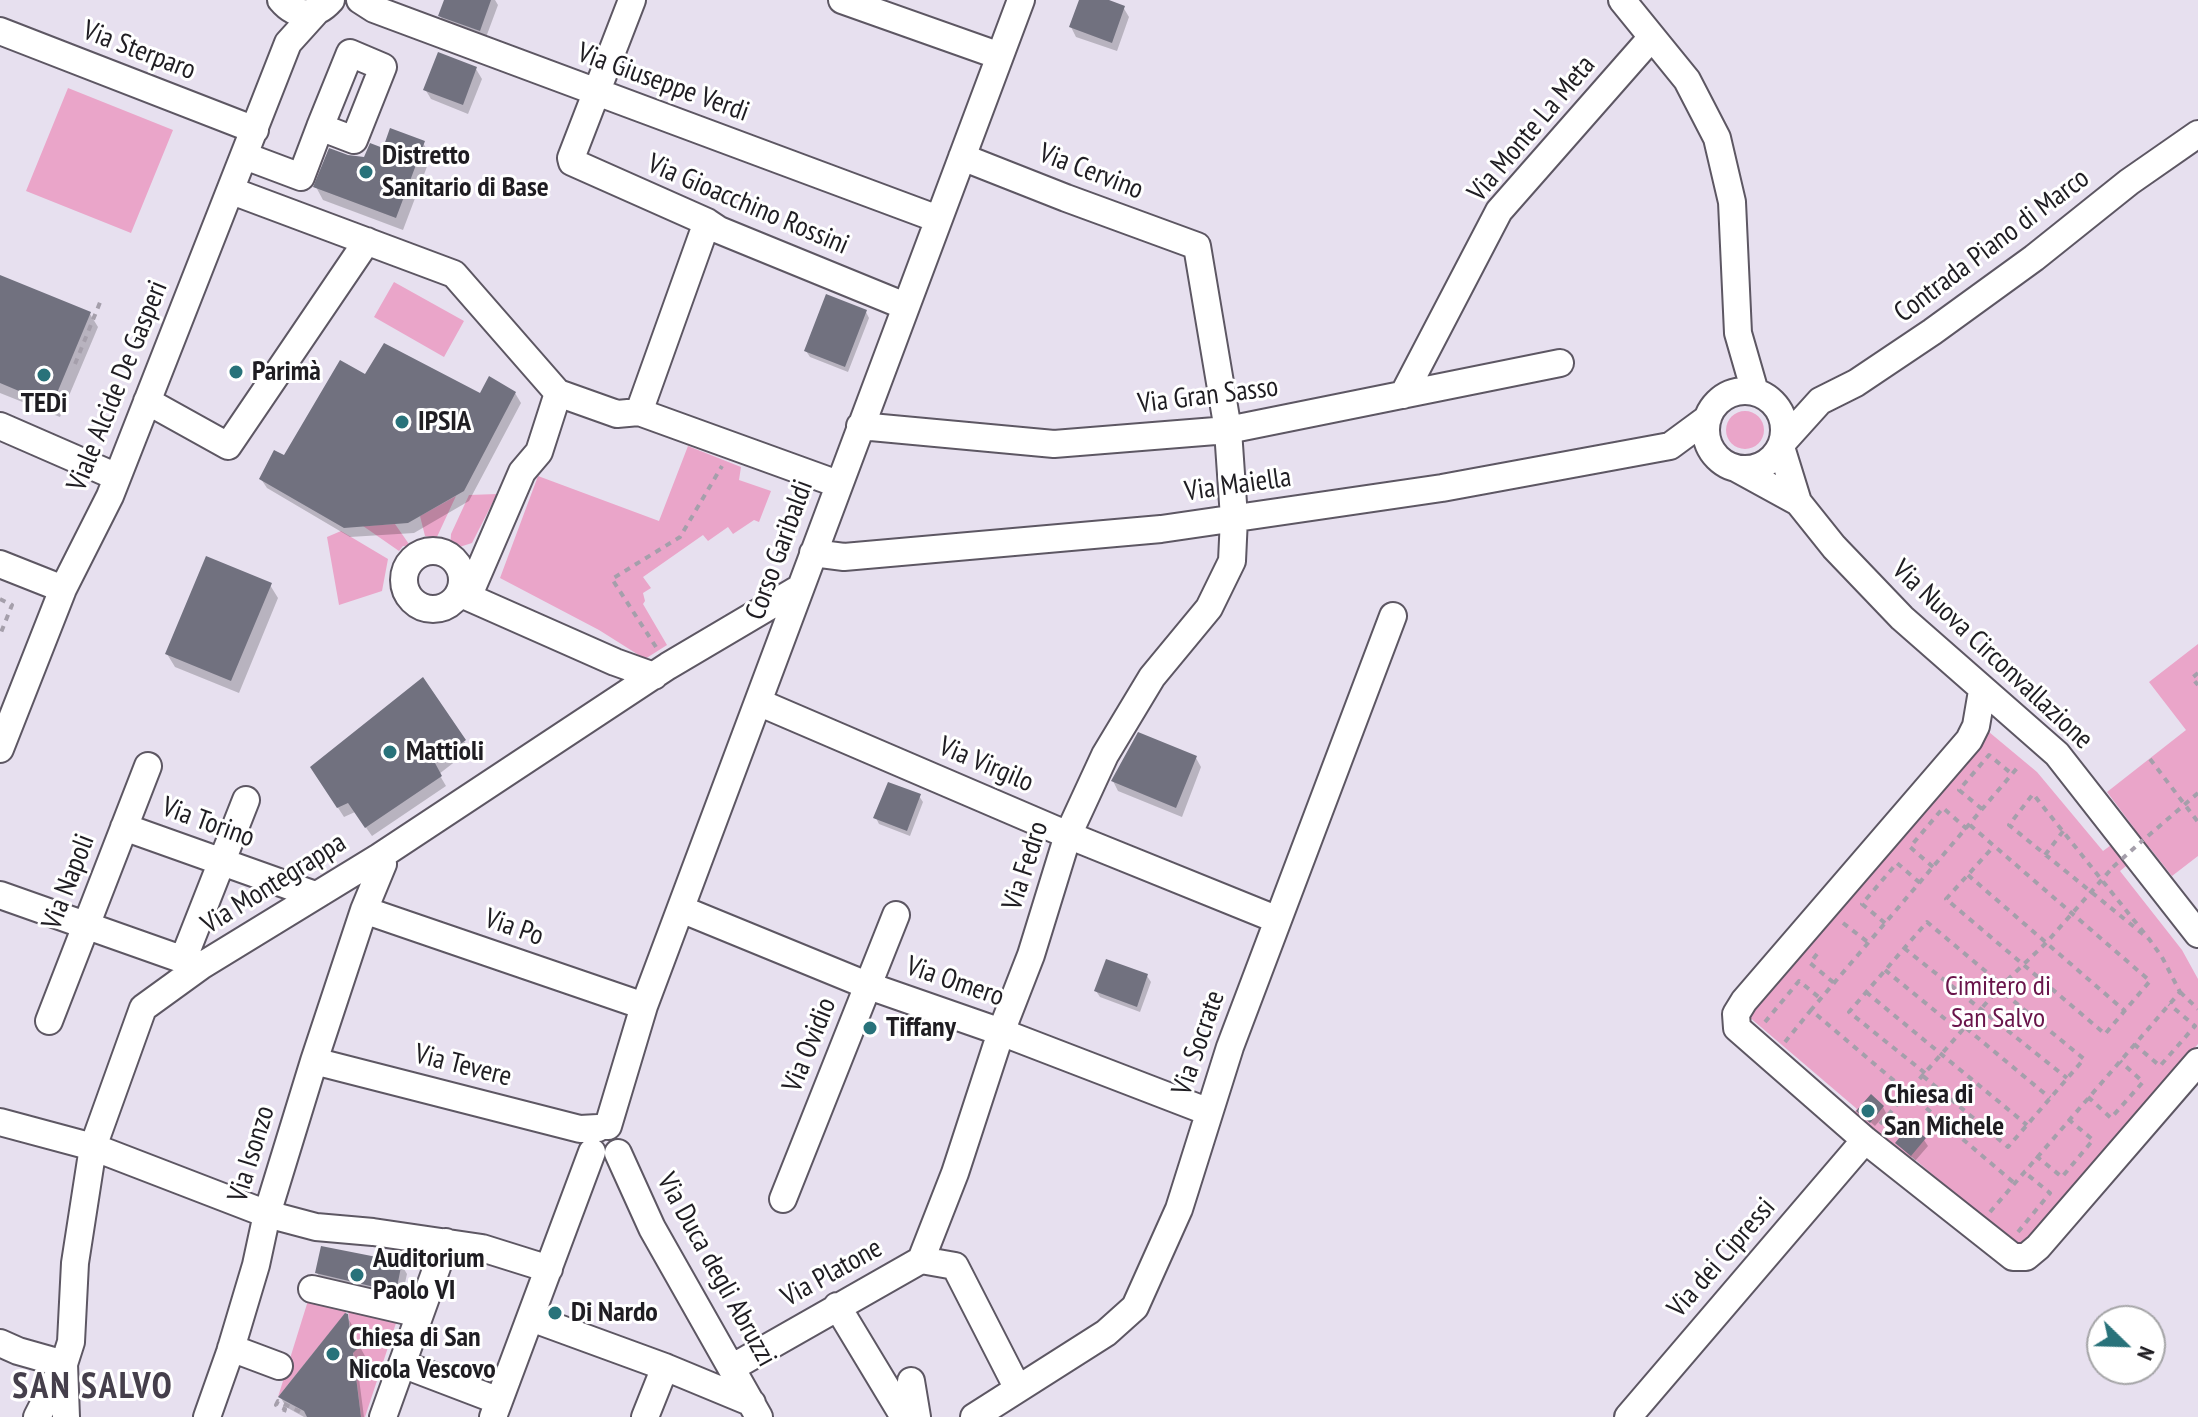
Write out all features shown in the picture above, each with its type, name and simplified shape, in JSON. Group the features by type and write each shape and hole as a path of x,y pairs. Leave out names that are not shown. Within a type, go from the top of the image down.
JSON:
{"street":[{"path":"596,92 632,0"},
{"path":"842,0 1000,56"},
{"name":"Corso Garibaldi","path":"496,1409 838,484 1021,0"},
{"path":"1622,0 1687,80 1717,138 1732,202 1738,333 1761,394 1776,405 1782,417 1785,429 1782,444"},
{"name":"Via Giuseppe Verdi","path":"283,2 297,12 325,5 363,2 938,219"},
{"name":"Viale Alcide De Gasperi","path":"283,2 288,43"},
{"name":"Viale Alcide De Gasperi","path":"0,749 63,589 117,477 288,43 325,5"},
{"name":"Via Sterparo","path":"0,31 255,130"},
{"name":"Via Monte La Meta","path":"1403,395 1499,211 1652,37"},
{"name":"Via Gioacchino Rossini","path":"596,92 571,158 574,165 719,230 905,306"},
{"path":"245,156 301,177 320,127"},
{"name":"Contrada Piano di Marco","path":"1820,401 1856,383 1932,332 2034,258 2129,182 2198,134"},
{"name":"Via Cervino","path":"962,157 1197,246"},
{"path":"232,191 454,274 558,393 617,414 639,412 838,484"},
{"path":"639,412 707,222"},
{"path":"147,401 228,446 367,241"},
{"name":"Via Fedro","path":"921,1260 955,1173 1001,1032 1031,955 1068,835 1105,755 1152,677 1209,608 1232,561 1234,518 1228,430 1197,246"},
{"path":"1738,333 1707,438 1710,447 1729,465 1759,467 1769,461 1820,401"},
{"name":"Via Gran Sasso","path":"860,426 1054,444 1228,430 1560,363"},
{"path":"558,393 539,452 522,472 464,595 615,662 661,671"},
{"path":"1714,409 1730,393 1820,401"},
{"name":"Via Maiella","path":"1670,446 1714,409"},
{"path":"0,426 117,477"},
{"name":"Via Nuova Circonvallazione","path":"1782,444 1798,502"},
{"name":"Via Maiella","path":"813,553 844,557 1161,529 1442,488 1670,446 1729,465"},
{"name":"Via Nuova Circonvallazione","path":"1729,465 1798,502 1834,547 1902,618 2057,754 2198,934"},
{"path":"0,564 63,589"},
{"name":"Via Montegrappa","path":"37,1417 64,1364 71,1342 75,1263 93,1147 143,1008 192,963 379,857 661,671 800,588"},
{"name":"Via Socrate","path":"974,1417 1106,1333 1135,1307 1179,1209 1230,1047 1393,616"},
{"path":"1982,691 1976,726 1969,740 1744,1001 1736,1014 1737,1028 1865,1140 2013,1257 2026,1257 2038,1247 2198,1062"},
{"name":"Via Virgilo","path":"758,702 1068,835 1278,920"},
{"name":"Via Napoli","path":"49,1021 148,766"},
{"path":"0,895 192,963 222,863 246,800"},
{"name":"Via Torino","path":"124,827 315,895"},
{"name":"Via Isonzo","path":"207,1417 256,1265 267,1214 314,1061 364,910 383,864 379,857"},
{"path":"348,876 364,910"},
{"name":"Via Omero","path":"681,909 869,986 1001,1032 1209,1112"},
{"name":"Via Po","path":"364,910 644,1006"},
{"name":"Via Ovidio","path":"783,1199 896,915"},
{"name":"Via Tevere","path":"314,1061 580,1129 599,1135 605,1159 618,1153"},
{"path":"0,1122 93,1147 267,1214 316,1227 482,1248 549,1269"},
{"name":"Via dei Cipressi","path":"1628,1417 1865,1140"},
{"name":"Via Duca degli Abruzzi","path":"618,1153 652,1228 756,1410"},
{"path":"383,1417 446,1242"},
{"path":"921,1260 955,1266 1018,1389"},
{"name":"Via Platone","path":"733,1367 921,1260"},
{"path":"312,1289 420,1314"},
{"path":"837,1306 904,1417"},
{"path":"531,1318 665,1367 756,1410"},
{"path":"0,1343 64,1364 69,1415"},
{"path":"231,1348 279,1366"},
{"path":"402,1364 496,1409"},
{"path":"645,1417 665,1367"},
{"path":"911,1381 917,1417"}],"path":[{"path":"75,364 101,300"},
{"path":"661,671 612,579 680,537 733,447"},
{"path":"0,599 12,605 0,635"},
{"path":"2198,673 2192,678 2198,685"},
{"path":"1982,810 1959,790 1989,755 2012,774"},
{"path":"2150,759 2198,822"},
{"path":"1785,1042 2018,767"},
{"path":"1865,1140 2000,987 2046,943 2113,867 2198,793"},
{"path":"2149,939 2009,825 2033,794 2149,939 2180,992 2198,1009"},
{"path":"1933,867 1910,847 1943,808 1994,846 2073,912 2150,981 2105,1034 1946,899 1994,846"},
{"path":"2045,855 2064,830"},
{"path":"1885,924 1862,904 1897,863 1920,883"},
{"path":"1968,875 2125,1011"},
{"path":"1835,932 1844,922 1869,943"},
{"path":"1927,922 2084,1059 2008,1147 1849,1012 1885,970 1927,922"},
{"path":"1904,948 2067,1078"},
{"path":"1818,953 1810,963 1834,983"},
{"path":"1885,970 2050,1098"},
{"path":"1763,1024 1799,981 1821,999"},
{"path":"1866,992 2027,1125"},
{"path":"1988,1213 2180,992"},
{"path":"2134,1044 2160,1066 2195,1026 2169,1004"},
{"path":"1811,1010 1910,1091 2013,1182"},
{"path":"2088,1097 2111,1118 2143,1082 2120,1061"},
{"path":"2036,1156 2062,1177 2093,1140 2068,1119"},
{"path":"2015,1235 2050,1193 2023,1171"},
{"path":"284,1412 285,1409 276,1405 278,1401 305,1414"}],"green space":[{"path":"68,88 173,130 131,233 26,191"},
{"path":"394,282 464,321 444,357 374,317"},
{"path":"1745,411 1758,417 1764,430 1758,443 1745,449 1732,443 1726,430 1732,417"},
{"path":"688,446 741,467 739,480 771,491 759,522 754,520 733,534 728,527 708,541 703,535 643,577 651,588 643,593 643,604 667,645 645,659 599,630 500,578 538,476 659,521"},
{"path":"497,494 472,543 450,550 451,534 469,495"},
{"path":"456,496 436,539 425,536 420,516"},
{"path":"395,524 411,547 403,546 399,551 363,526"},
{"path":"341,531 388,559 382,591 339,605 327,537"},
{"name":"Cimitero di San Salvo","path":"2198,644 2198,856 2172,876 2149,847 2120,871 2182,950 2198,979 2198,1044 2021,1250 1912,1157 1908,1160 1847,1121 1857,1109 1748,1016 1989,732 2037,772 2103,851 2134,828 2107,792 2186,730 2149,682"},
{"path":"311,1291 399,1314 365,1417 361,1417 348,1310 278,1397"}],"building":[{"path":"444,0 491,0 480,31 438,16"},
{"path":"1079,0 1109,0 1125,6 1112,43 1069,27"},
{"path":"438,52 477,67 463,105 423,90"},
{"name":"Distretto Sanitario di Base","path":"390,128 425,141 396,218 313,187 329,148 364,157 370,143 383,148"},
{"path":"0,275 91,312 52,405 0,383"},
{"path":"826,294 867,310 845,367 804,351"},
{"name":"IPSIA","path":"384,343 480,393 489,376 516,392 464,491 408,523 344,528 259,479 274,450 284,455 340,360 365,374"},
{"path":"206,556 272,583 231,681 165,654"},
{"name":"Mattioli","path":"423,677 466,740 435,763 442,776 365,828 348,803 337,808 310,767"},
{"path":"1138,732 1197,756 1176,808 1111,781"},
{"path":"888,782 921,794 907,831 873,818"},
{"path":"1106,959 1148,974 1137,1007 1094,991"},
{"name":"Chiesa di San Michele","path":"1871,1094 1884,1106 1870,1123 1856,1111"},
{"path":"1910,1125 1926,1138 1911,1156 1895,1143"},
{"name":"Auditorium Paolo VI","path":"321,1246 402,1262 396,1292 315,1273"},
{"name":"Chiesa di San Nicola Vescovo","path":"345,1313 348,1314 351,1341 361,1345 353,1353 361,1417 307,1417 304,1411 278,1397"}],"place":[{"name":"Distretto Sanitario di Base","path":"366,172"},
{"name":"Parimà","path":"236,372"},
{"name":"TEDi","path":"44,375"},
{"name":"IPSIA","path":"402,422"},
{"name":"Mattioli","path":"390,752"},
{"name":"Tiffany","path":"870,1028"},
{"name":"Chiesa di San Michele","path":"1868,1111"},
{"name":"Auditorium Paolo VI","path":"357,1275"},
{"name":"Di Nardo","path":"555,1313"},
{"name":"Chiesa di San Nicola Vescovo","path":"333,1354"}],"district":[{"name":"SAN SALVO","path":"93,1388"}]}
